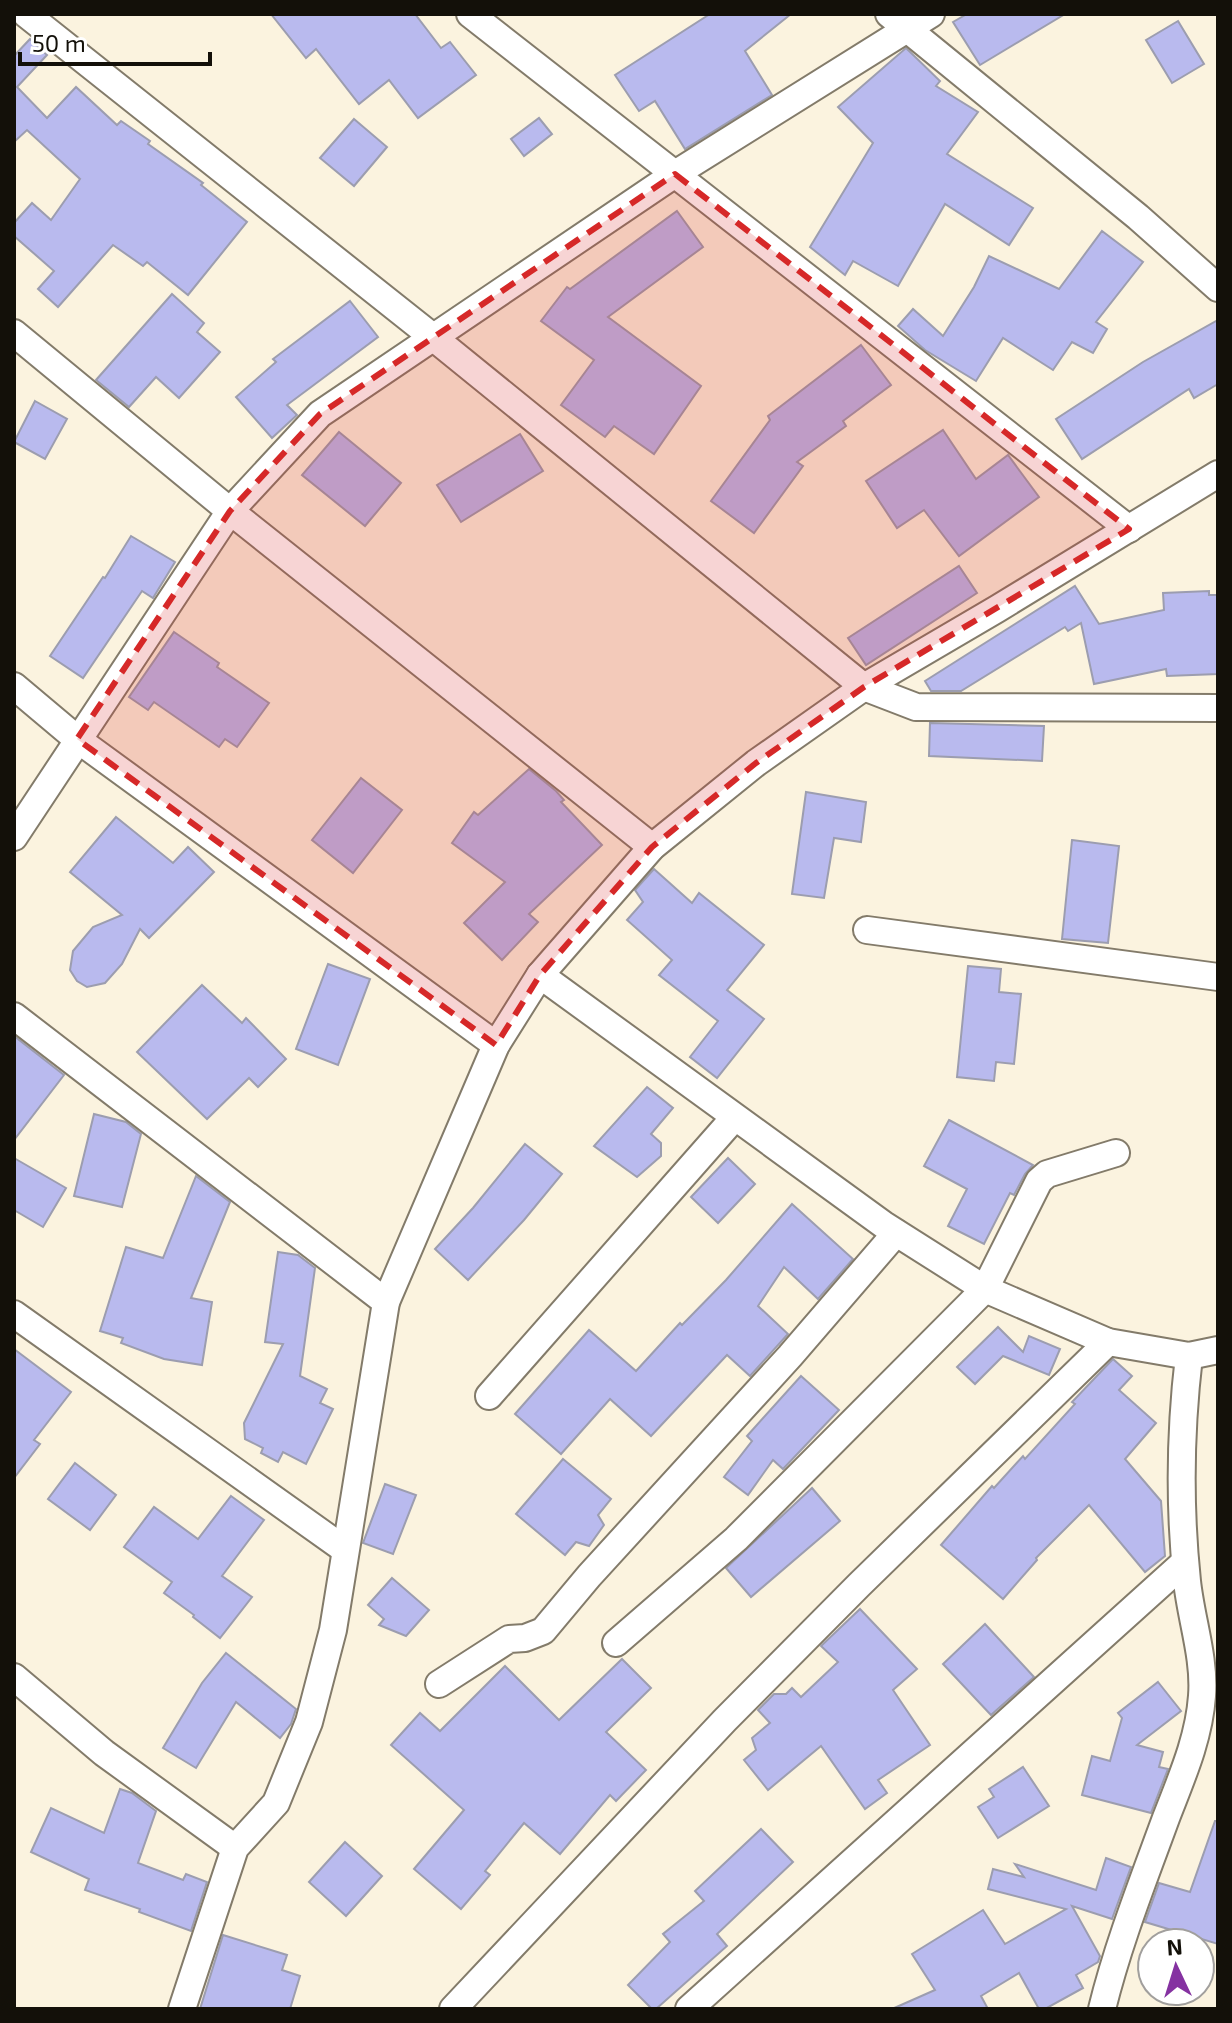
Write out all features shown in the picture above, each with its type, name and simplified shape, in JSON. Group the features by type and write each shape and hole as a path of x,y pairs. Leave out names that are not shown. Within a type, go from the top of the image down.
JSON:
{"street":[{"path":"26,14 434,338 864,687 916,707 1218,708"},
{"path":"470,14 1129,529"},
{"path":"14,837 230,511 320,414 898,21 931,14"},
{"path":"898,21 1138,217 1218,288"},
{"path":"14,333 230,511 652,847"},
{"path":"182,2009 235,1848 276,1803 309,1722 333,1630 386,1302 496,1045 540,975 652,847 756,763 864,687 1218,474"},
{"path":"14,686 77,739 496,1045"},
{"path":"867,930 1218,977"},
{"path":"540,975 896,1233 985,1289 1108,1342 1189,1356 1218,1350"},
{"path":"14,1016 386,1302"},
{"path":"489,1396 734,1118"},
{"path":"616,1643 736,1539 985,1289 1039,1181 1047,1174 1116,1153"},
{"path":"439,1684 509,1639 525,1638 543,1631 896,1233"},
{"path":"14,1314 344,1549"},
{"path":"453,2009 725,1720 870,1573 1108,1342"},
{"path":"1102,2009 1113,1963 1193,1747 1202,1694 1181,1517 1181,1425 1189,1356"},
{"path":"689,2009 1185,1562"},
{"path":"14,1677 104,1753 235,1848"}],"highlighted area":[{"path":"675,174 1129,529 864,687 756,763 652,847 540,975 496,1045 77,739 230,511 320,414"}],"building":[{"path":"271,14 415,14 441,48 450,42 476,75 418,118 389,80 359,104 316,49 306,58"},
{"path":"710,14 791,14 745,51 772,95 685,149 655,101 639,111 615,75"},
{"path":"967,14 1065,14 980,65 953,22"},
{"path":"1178,21 1204,64 1172,83 1146,40"},
{"path":"30,39 47,55 17,87 47,118 76,87 117,125 121,121 150,141 148,144 203,183 201,185 247,222 188,295 147,262 143,266 113,245 58,307 38,289 54,271 14,236 14,223 32,203 51,220 80,179 27,130 14,142 14,56"},
{"path":"906,48 940,81 936,86 978,112 947,154 1033,208 1009,245 945,204 898,286 853,261 845,275 810,247 873,143 838,107"},
{"path":"539,118 552,134 524,156 511,139"},
{"path":"354,119 387,147 354,186 320,158"},
{"path":"677,211 703,247 608,317 701,386 654,454 614,426 605,437 561,405 594,360 541,321 567,287 570,289"},
{"path":"1102,231 1143,262 1096,322 1107,329 1093,353 1072,342 1053,370 1003,338 976,381 925,350 898,326 913,309 943,336 974,287 989,256 1059,289"},
{"path":"172,294 204,323 197,332 220,352 179,398 156,377 129,407 96,380"},
{"path":"350,301 378,337 287,405 297,415 272,438 236,397 276,362 273,359"},
{"path":"1218,320 1218,384 1194,398 1189,389 1082,459 1056,419 1143,362"},
{"path":"861,345 891,385 843,421 846,426 797,462 803,466 754,533 711,501 770,420 768,416"},
{"path":"35,401 67,419 45,459 14,442"},
{"path":"943,430 976,479 1008,455 1039,497 959,556 924,510 897,528 866,481"},
{"path":"339,432 401,483 365,526 302,475"},
{"path":"520,434 543,471 461,522 437,485"},
{"path":"131,536 175,562 153,598 142,591 83,678 50,656"},
{"path":"959,566 977,593 866,665 848,638"},
{"path":"1075,586 1099,624 1164,610 1163,593 1209,591 1209,595 1218,595 1218,674 1167,676 1166,669 1094,684 1081,623 1068,631 1065,627 961,691 931,691 925,681"},
{"path":"174,632 269,703 237,747 225,739 219,747 154,702 148,710 129,697"},
{"path":"930,723 1044,726 1042,761 929,756"},
{"path":"529,769 556,791 564,800 561,802 602,845 529,914 538,922 502,960 464,923 505,882 452,843 474,812 478,815"},
{"path":"361,778 402,810 353,873 312,840"},
{"path":"806,792 866,802 861,842 834,838 824,898 792,894"},
{"path":"116,817 173,863 188,847 214,872 149,938 140,929 122,964 105,983 87,987 77,981 70,970 73,951 93,927 122,915 70,872"},
{"path":"1072,840 1119,846 1108,943 1062,939"},
{"path":"654,869 692,903 699,893 764,945 727,990 764,1019 717,1078 690,1057 718,1021 659,975 672,960 627,920 643,902 635,890"},
{"path":"328,964 370,979 338,1065 296,1049"},
{"path":"968,966 1001,969 999,992 1021,994 1014,1064 996,1062 994,1081 957,1077"},
{"path":"202,985 242,1023 246,1018 286,1059 258,1087 249,1078 207,1119 137,1052"},
{"path":"14,1036 64,1075 14,1140"},
{"path":"647,1087 673,1108 651,1134 661,1143 661,1156 637,1177 594,1146"},
{"path":"94,1114 126,1122 141,1134 122,1207 74,1196"},
{"path":"949,1120 1033,1165 1014,1195 1010,1193 984,1244 948,1226 967,1189 924,1166"},
{"path":"525,1144 562,1174 468,1280 435,1249"},
{"path":"14,1158 66,1188 43,1227 14,1210"},
{"path":"728,1158 755,1184 718,1223 691,1197"},
{"path":"196,1176 230,1202 191,1298 212,1302 202,1365 164,1359 121,1343 123,1338 100,1331 126,1247 163,1258"},
{"path":"792,1204 853,1259 818,1299 784,1267 758,1306 788,1334 750,1376 727,1355 651,1436 610,1399 561,1454 515,1414 589,1330 636,1371 680,1323 682,1325 726,1280"},
{"path":"278,1252 298,1255 315,1268 300,1376 327,1389 320,1403 333,1409 306,1464 283,1452 278,1462 261,1453 263,1448 245,1439 244,1423 283,1344 265,1342"},
{"path":"998,1327 1023,1352 1029,1336 1060,1349 1049,1375 1003,1356 975,1384 957,1367"},
{"path":"14,1349 71,1392 34,1440 40,1444 14,1478"},
{"path":"1113,1359 1132,1376 1119,1390 1156,1423 1125,1459 1161,1501 1165,1556 1145,1572 1089,1505 1036,1558 1003,1599 941,1545 992,1486 994,1488 1023,1456 1025,1459"},
{"path":"801,1376 839,1410 783,1469 773,1460 748,1495 724,1477 752,1441 747,1436"},
{"path":"563,1459 611,1499 598,1515 604,1525 589,1546 576,1542 565,1555 516,1514"},
{"path":"75,1463 116,1495 90,1530 48,1499"},
{"path":"385,1484 416,1495 393,1554 363,1543"},
{"path":"812,1488 840,1521 751,1597 726,1568"},
{"path":"231,1496 264,1520 222,1576 252,1597 220,1638 164,1593 172,1582 124,1547 154,1507 198,1539"},
{"path":"392,1578 429,1610 406,1636 379,1625 384,1619 368,1605"},
{"path":"860,1609 917,1669 893,1690 930,1745 878,1780 887,1793 865,1809 821,1746 768,1790 744,1760 756,1750 752,1738 770,1723 758,1710 774,1694 786,1694 792,1688 801,1697 838,1662 821,1646"},
{"path":"985,1624 1034,1677 991,1715 943,1664"},
{"path":"226,1653 296,1709 291,1724 280,1738 236,1702 196,1768 163,1748 202,1683"},
{"path":"622,1659 651,1688 606,1732 646,1770 616,1801 610,1795 560,1854 524,1823 485,1871 490,1875 461,1909 414,1869 464,1810 391,1745 420,1713 440,1731 505,1666 559,1720"},
{"path":"1158,1682 1181,1711 1137,1745 1163,1752 1159,1767 1168,1769 1151,1813 1082,1795 1092,1756 1110,1761 1122,1718 1118,1713"},
{"path":"1023,1767 1049,1806 998,1838 978,1807 994,1797 989,1789"},
{"path":"120,1789 132,1793 156,1811 138,1863 183,1880 186,1874 207,1882 191,1931 85,1890 89,1879 31,1852 51,1808 104,1833"},
{"path":"1215,1821 1218,1821 1218,1944 1216,1927 1162,1927 1145,1922 1159,1883 1190,1892"},
{"path":"761,1829 793,1862 717,1934 727,1946 656,2009 652,2009 628,1985 670,1942 663,1934 704,1901 695,1891"},
{"path":"345,1842 382,1876 346,1916 309,1882"},
{"path":"1106,1858 1131,1867 1112,1919 1072,1906 1100,1956 1098,1962 1076,1975 1083,1988 1045,2009 1039,2009 1019,1973 981,1996 988,2009 892,2009 935,1990 912,1954 983,1910 1005,1944 1066,1909 988,1889 993,1869 1024,1877 1015,1864 1096,1890"},
{"path":"223,1935 287,1955 282,1970 300,1976 290,2009 200,2009"}]}
